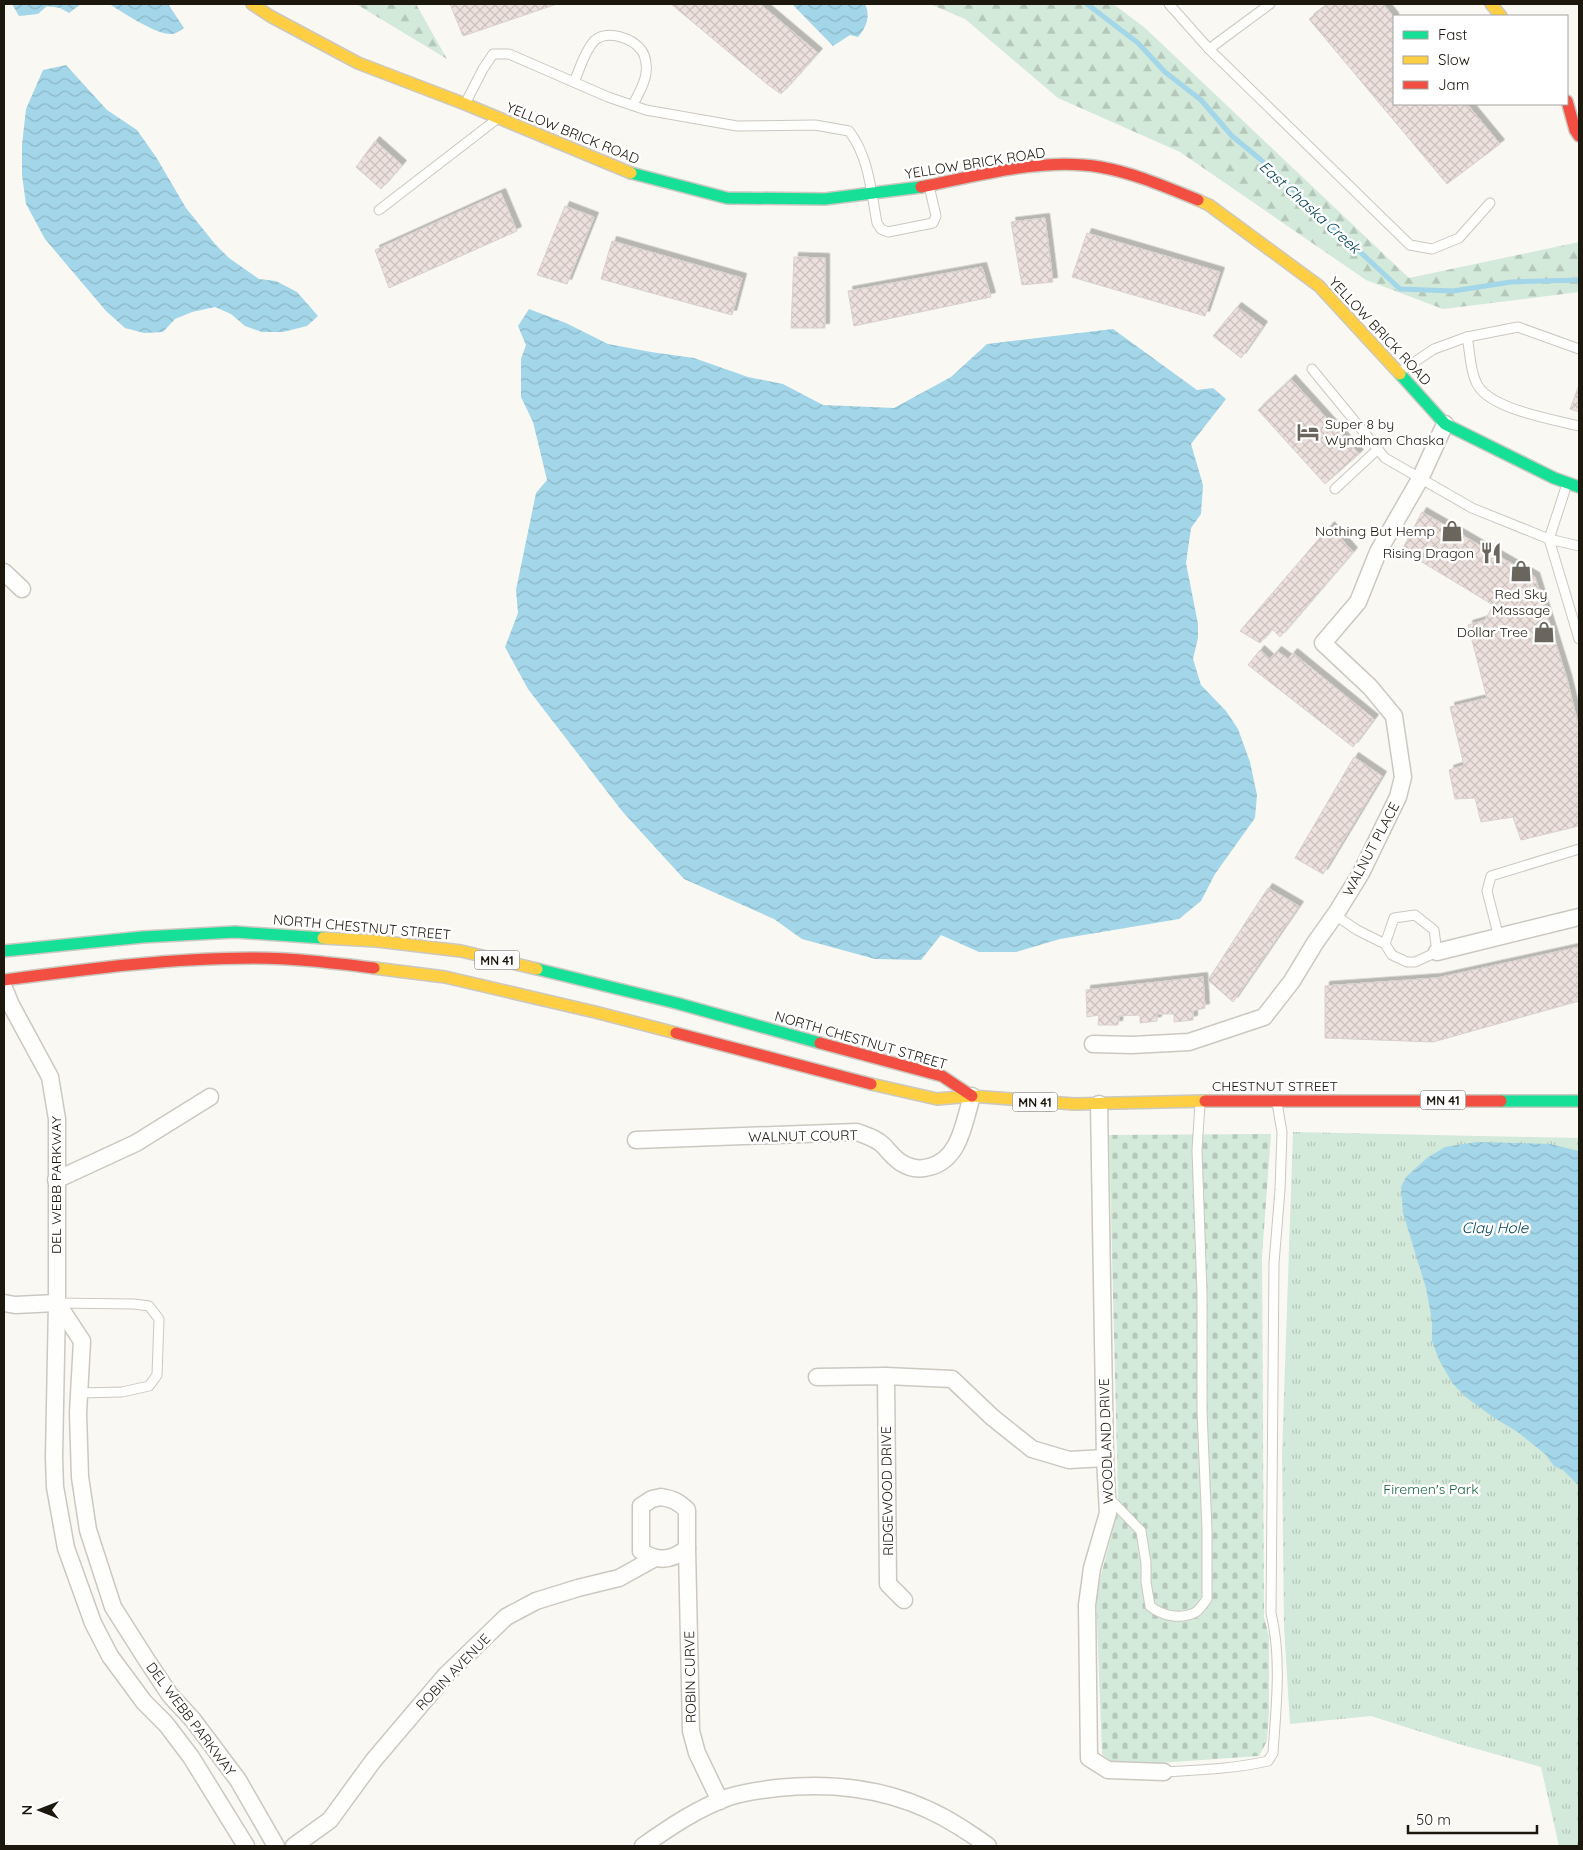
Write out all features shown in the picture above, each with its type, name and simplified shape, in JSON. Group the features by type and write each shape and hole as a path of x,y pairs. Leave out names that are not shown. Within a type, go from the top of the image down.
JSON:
{"main road":[{"name":"YELLOW BRICK ROAD","path":"252,4 270,16 358,63 465,104 497,119 634,174 727,198 825,199 929,185 1036,165 1099,167 1160,184 1209,206 1319,286 1445,424 1554,478 1579,486"},
{"path":"1491,4 1499,15"},
{"path":"1568,105 1575,130 1579,136"},
{"name":"NORTH CHESTNUT STREET","path":"4,951 143,937 235,932 378,941 461,951 676,1003 942,1076 972,1096"},
{"name":"MN 41","path":"4,980 76,970 164,962 254,958 350,965 455,979 595,1012 892,1090 937,1099 972,1096"},
{"name":"CHESTNUT STREET","path":"972,1096 1034,1102 1099,1104 1276,1100 1579,1101"}],"street":[{"name":"WALNUT PLACE","path":"1093,1044 1132,1045 1189,1042 1264,1017 1292,981 1360,873 1398,797 1403,777 1394,716 1370,687 1323,643 1358,602 1378,552 1420,479 1445,424"},
{"path":"4,572 22,589"},
{"path":"1437,952 1579,917"},
{"name":"DEL WEBB PARKWAY","path":"4,988 10,1005 50,1077 57,1119 57,1303 54,1382 55,1487 66,1548 93,1624 110,1656 144,1702 166,1724 191,1757 246,1846"},
{"name":"WALNUT COURT","path":"636,1140 857,1132 872,1137 903,1164 913,1168 926,1168 944,1162 951,1154 972,1096"},
{"path":"56,1180 136,1143 210,1097"},
{"name":"WOODLAND DRIVE","path":"1099,1104 1105,1458 1108,1513 1092,1568 1087,1605 1089,1758 1108,1770 1164,1772"},
{"path":"4,1303 15,1305 57,1303"},
{"name":"DEL WEBB PARKWAY","path":"57,1303 82,1341 79,1394 80,1476 88,1530 114,1607 170,1695 193,1720 238,1780 276,1846"},
{"path":"817,1377 886,1376 952,1379 992,1418 1032,1449 1069,1460 1105,1458"},
{"name":"RIDGEWOOD DRIVE","path":"886,1376 888,1584 904,1600"},
{"name":"ROBIN CURVE","path":"656,1558 650,1557 642,1551 642,1506 652,1499 661,1497 680,1503 687,1510 691,1732 697,1753 720,1801"},
{"path":"656,1558 670,1558 680,1554 687,1548"},
{"name":"ROBIN AVENUE","path":"294,1846 330,1820 373,1761 446,1676 506,1617 536,1601 619,1578 656,1558"},
{"path":"643,1846 698,1810 720,1801 746,1793 786,1787 832,1786 892,1795 925,1806 988,1846"}],"lane":[{"path":"1169,4 1208,49 1410,246 1432,248 1459,238 1490,203"},
{"path":"1208,49 1270,4"},
{"path":"574,82 587,51 596,40 609,36 628,40 638,46 643,53 646,70 645,79 633,105"},
{"path":"465,104 493,54 509,54 608,97 646,110 737,126 814,125 849,131 858,144 866,167 877,223 881,229 888,232 933,222 936,216 929,185"},
{"path":"380,210 497,119"},
{"path":"1398,373 1434,349 1467,337 1518,327 1579,349"},
{"path":"1467,337 1475,382 1483,394 1500,405 1579,426"},
{"path":"1312,369 1385,458 1472,508 1549,539 1579,546"},
{"path":"1335,489 1378,449"},
{"path":"1567,482 1549,539 1579,638"},
{"path":"1498,938 1487,891 1490,876 1579,849"},
{"path":"1335,915 1356,930 1385,944 1392,955 1407,962 1415,962 1437,952 1434,930 1415,915 1394,918 1385,944"},
{"path":"1164,1772 1252,1765 1268,1761 1273,1753 1278,1683 1276,1636 1271,1613 1274,1263 1280,1190 1282,1132 1276,1100"},
{"path":"1107,1496 1141,1531 1150,1606 1158,1613 1178,1617 1197,1612 1207,1599 1207,1530 1202,1411 1202,1293 1197,1150 1200,1101"},
{"path":"57,1303 149,1306 158,1319 157,1375 149,1386 122,1392 79,1394"}],"green space":[{"path":"356,4 416,4 447,59"},
{"path":"930,4 1113,4 1144,27 1409,278 1579,242 1579,292 1443,309 1366,280 1180,152 1058,98 965,19"},
{"name":"Firemen's Park","path":"1293,1132 1579,1138 1579,1846 1559,1846 1541,1767 1459,1744 1371,1716 1290,1724 1284,1627 1282,1455"},
{"path":"1271,1134 1262,1256 1264,1617 1269,1636 1267,1741 1259,1756 1116,1766 1102,1754 1096,1594 1116,1519 1118,1495 1109,1135"}],"water":[{"path":"12,4 81,4 69,13 60,8 47,6 38,14 19,16"},
{"path":"109,4 168,4 184,28 173,34 166,34 140,23"},
{"path":"792,4 865,4 868,13 867,22 858,37 850,35 833,46"},
{"path":"66,65 107,110 137,130 156,157 186,208 229,258 259,279 276,281 297,292 318,316 307,326 283,332 262,332 245,326 231,314 215,307 192,312 175,319 163,332 144,333 125,328 106,311 45,239 26,204 22,175 22,145 26,109 43,70"},
{"path":"529,309 566,323 608,344 694,358 748,377 783,384 823,405 894,408 951,377 987,344 1113,329 1197,390 1213,388 1226,399 1191,444 1203,485 1201,514 1191,528 1186,563 1198,624 1198,638 1193,659 1201,685 1226,711 1238,729 1250,762 1257,795 1255,818 1215,874 1201,901 1179,919 1060,939 1016,952 979,952 941,935 921,960 875,959 802,939 774,919 684,879 622,811 528,689 505,647 518,613 516,590 536,493 547,480 533,422 521,397 521,359 526,345 518,326"},
{"name":"Clay Hole","path":"1477,1142 1550,1144 1579,1151 1579,1486 1563,1470 1554,1466 1545,1454 1519,1433 1467,1398 1453,1384 1439,1360 1432,1341 1432,1320 1426,1288 1403,1213 1401,1187 1406,1177 1427,1158 1445,1147"}],"building":[{"path":"450,4 557,4 463,36"},
{"path":"671,4 760,4 818,53 781,94"},
{"path":"1329,4 1383,4 1393,16 1393,105 1468,105 1500,144 1447,184 1309,19"},
{"path":"375,141 402,165 381,189 356,167"},
{"path":"501,193 517,231 389,288 375,250"},
{"path":"565,206 594,217 567,284 537,275"},
{"path":"1045,218 1053,282 1022,285 1011,222"},
{"path":"1087,233 1220,272 1205,316 1072,277"},
{"path":"612,241 742,278 732,315 601,279"},
{"path":"794,257 825,258 825,328 791,328"},
{"path":"982,267 991,297 854,326 848,291"},
{"path":"1237,307 1263,326 1241,358 1213,336"},
{"name":"Super 8 by Wyndham Chaska","path":"1291,379 1359,454 1325,484 1258,410"},
{"path":"1579,385 1579,412 1570,409"},
{"path":"1422,512 1535,577 1513,617 1402,550"},
{"path":"1330,526 1353,552 1280,637 1272,629 1260,643 1240,631"},
{"path":"1535,577 1567,679 1579,728 1579,826 1521,840 1513,817 1481,822 1475,798 1455,799 1449,770 1464,765 1450,707 1487,698 1468,625 1485,620 1494,604 1513,617"},
{"path":"1260,650 1270,659 1277,651 1288,659 1293,653 1374,719 1353,747 1248,665"},
{"path":"1354,757 1382,776 1323,874 1295,858"},
{"path":"1268,888 1299,906 1233,1002 1208,980"},
{"path":"1579,947 1579,1001 1433,1042 1325,1038 1325,986 1437,978"},
{"path":"1203,977 1205,1008 1193,1011 1193,1020 1174,1022 1174,1014 1157,1014 1157,1021 1140,1023 1140,1015 1119,1016 1118,1025 1098,1025 1099,1015 1087,1017 1086,990"}],"waterway":[{"name":"East Chaska Creek","path":"1087,4 1138,43 1165,72 1201,100 1232,136 1260,159 1400,289 1453,291 1511,282 1579,280"}],"traffic: fast":[{"path":"631,173 727,198 825,199 921,187"},
{"path":"1400,374 1445,424 1554,478 1579,487"},
{"path":"4,951 143,937 235,932 323,938"},
{"path":"537,969 676,1003 820,1043"},
{"path":"1501,1101 1579,1101"}],"traffic: slow":[{"path":"252,4 270,16 358,63 465,104 631,173"},
{"path":"1491,4 1500,15"},
{"path":"1198,200 1209,205 1319,286 1400,374"},
{"path":"323,938 377,941 461,951 537,969"},
{"path":"374,968 445,977 676,1033"},
{"path":"871,1084 937,1099 972,1096 1074,1104 1205,1101"}],"traffic: jam":[{"path":"1568,105 1575,130 1579,136"},
{"path":"921,187 1010,169 1055,164 1078,165 1100,167 1125,173 1198,200"},
{"path":"4,980 128,965 222,958 283,959 374,968"},
{"path":"676,1033 871,1084"},
{"path":"820,1043 942,1076 972,1096"},
{"path":"1205,1101 1501,1101"}],"place":[{"name":"Super 8 by Wyndham Chaska","path":"1308,432"},
{"name":"Nothing But Hemp","path":"1452,531"},
{"name":"Rising Dragon","path":"1491,553"},
{"name":"Red Sky Massage","path":"1521,571"},
{"name":"Dollar Tree","path":"1544,632"}]}
